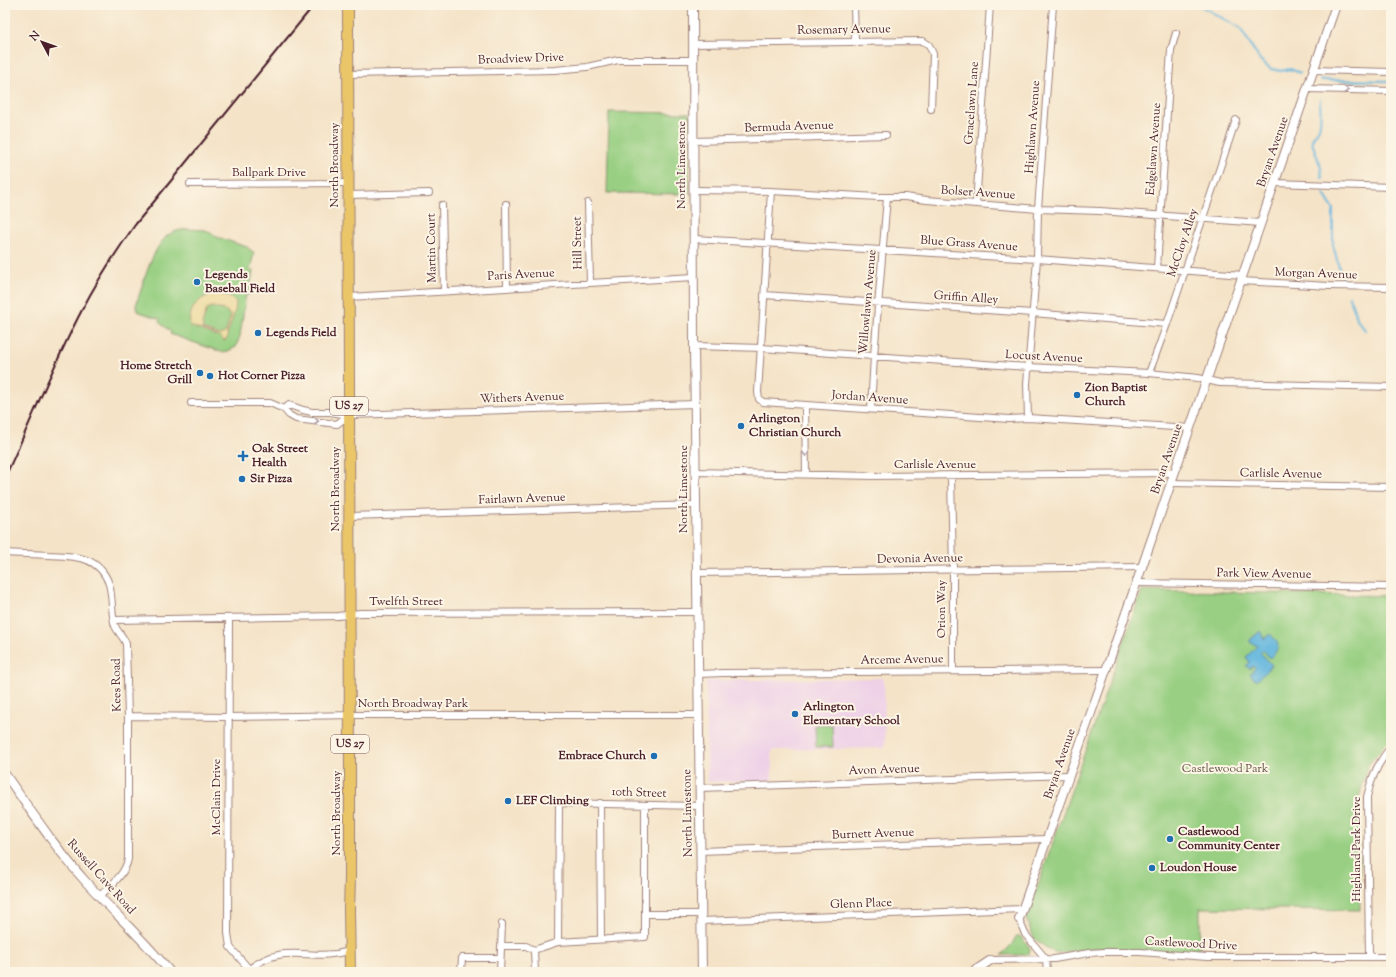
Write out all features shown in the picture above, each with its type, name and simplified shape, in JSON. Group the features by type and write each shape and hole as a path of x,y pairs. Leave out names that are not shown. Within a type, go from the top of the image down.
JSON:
{"main road":[{"name":"North Broadway","path":"348,5 350,972"}],"street":[{"name":"North Limestone","path":"693,5 694,346 696,404 699,674 698,715 702,972"},
{"path":"854,5 854,41"},
{"name":"Gracelawn Lane","path":"976,204 990,5"},
{"name":"Highlawn Avenue","path":"1028,418 1026,391 1037,259 1038,208 1053,5"},
{"name":"Bryan Avenue","path":"1019,919 1068,775 1137,583 1336,5"},
{"name":"Edgelawn Avenue","path":"1156,268 1171,50 1176,33"},
{"name":"Rosemary Avenue","path":"694,44 923,40 929,44 933,54 931,109"},
{"name":"Broadview Drive","path":"348,74 555,70 587,67 618,60 694,60"},
{"path":"1313,70 1391,72"},
{"path":"1307,89 1391,91"},
{"name":"McCloy Alley","path":"1149,373 1236,120"},
{"name":"Bermuda Avenue","path":"694,141 886,135"},
{"name":"Ballpark Drive","path":"190,184 349,183"},
{"path":"1275,183 1391,187"},
{"name":"Bolser Avenue","path":"694,190 771,191 905,197 976,204 1100,211 1261,223"},
{"name":"Jordan Avenue","path":"771,191 769,243 758,392 759,399 765,402 1009,419 1028,418 1190,428"},
{"path":"349,196 429,193"},
{"name":"Willowlawn Avenue","path":"871,409 874,356 888,197"},
{"name":"Hill Street","path":"588,203 590,282"},
{"path":"506,204 507,287"},
{"name":"Martin Court","path":"442,205 444,291"},
{"name":"Blue Grass Avenue","path":"694,239 1037,259 1156,268 1242,278"},
{"name":"Paris Avenue","path":"349,296 694,277"},
{"name":"Morgan Avenue","path":"1242,278 1329,286 1391,287"},
{"name":"Griffin Alley","path":"764,295 1032,313 1167,324"},
{"name":"Locust Avenue","path":"694,346 762,348 1028,367 1149,373 1239,384 1391,387"},
{"path":"191,403 270,403 284,409 288,415 296,419 337,424 349,415"},
{"name":"Withers Avenue","path":"349,415 696,404"},
{"path":"284,409 289,405 312,412 330,412 349,415"},
{"path":"805,405 806,474"},
{"name":"Carlisle Avenue","path":"696,472 873,476 1174,473"},
{"name":"Orion Way","path":"951,476 953,670"},
{"name":"Carlisle Avenue","path":"1171,482 1391,487"},
{"name":"Fairlawn Avenue","path":"350,516 696,505"},
{"name":"Kees Road","path":"5,553 76,556 88,560 100,569 108,582 111,591 115,625 125,639 127,650 128,716 128,859 127,866 122,873 100,896"},
{"name":"Devonia Avenue","path":"697,573 1142,567"},
{"name":"Park View Avenue","path":"1137,583 1391,587"},
{"name":"Twelfth Street","path":"114,620 349,615 358,613 698,612"},
{"name":"McClain Drive","path":"229,618 228,940 230,947 248,970"},
{"name":"Arceme Avenue","path":"699,674 723,672 1106,670"},
{"name":"North Broadway Park","path":"128,716 698,715"},
{"name":"Highland Park Drive","path":"1369,956 1367,797 1376,767 1391,747"},
{"name":"Russell Cave Road","path":"5,774 71,864 170,972"},
{"name":"Avon Avenue","path":"700,788 1068,775"},
{"name":"10th Street","path":"558,942 559,803 700,806"},
{"path":"600,803 600,939"},
{"path":"501,946 526,946 534,950 558,942 645,937 645,805"},
{"name":"Burnett Avenue","path":"700,851 1046,839"},
{"name":"Glenn Place","path":"646,914 701,917 1022,909"},
{"path":"1019,919 1025,934 1046,959 1048,972"},
{"path":"500,972 502,924"},
{"path":"534,950 535,972"},
{"path":"248,970 260,961 278,954 339,955 349,951"},
{"name":"Castlewood Drive","path":"991,960 1054,959 1104,952 1140,952 1208,957 1391,957"},
{"path":"461,972 462,958 500,958"},
{"path":"973,972 991,960"}],"shaded area":[{"name":"Arlington Elementary School","path":"884,678 885,748 772,750 772,781 707,782 706,681"}],"green space":[{"path":"609,112 690,113 689,194 607,193"},
{"name":"Legends Baseball Field","path":"188,229 206,230 217,237 247,247 254,253 250,270 253,271 249,295 246,294 240,336 236,347 224,353 170,334 171,332 159,322 160,319 137,311 136,305 148,268 156,250 169,234"},
{"name":"Castlewood Park","path":"1142,590 1391,596 1391,738 1367,767 1359,798 1360,910 1200,908 1200,955 1094,948 1057,953 1049,950 1034,938 1026,919"},
{"path":"815,725 832,725 833,747 816,747"},
{"path":"1017,935 1021,937 1030,948 1029,954 1002,955 1012,944"}],"sand":[{"path":"212,294 228,296 236,302 235,311 226,340 223,341 220,337 190,326 190,315 192,310 198,302","holes":["212,307 227,311 228,314 231,315 226,332 220,335 202,329 202,324 207,309"]}],"water":[{"path":"1260,631 1264,639 1270,634 1276,640 1278,646 1270,658 1263,650 1260,652 1272,665 1256,681 1250,674 1255,668 1253,666 1250,669 1246,666 1250,662 1246,657 1257,646 1249,641"}],"waterway":[{"path":"1199,5 1240,28 1260,60 1271,69 1281,71 1290,69 1300,73"},
{"path":"1320,80 1391,81"},
{"path":"1320,99 1320,125 1312,142 1321,168 1322,178"},
{"path":"1324,194 1333,209 1333,245 1342,278"},
{"path":"1349,296 1358,321 1365,330"}],"railway":[{"path":"5,477 72,329 114,255 135,225 314,5"}],"place":[{"name":"Legends Baseball Field","path":"197,282"},
{"name":"Legends Field","path":"258,333"},
{"name":"Home Stretch Grill","path":"200,373"},
{"name":"Hot Corner Pizza","path":"210,376"},
{"name":"Zion Baptist Church","path":"1077,395"},
{"name":"Arlington Christian Church","path":"741,426"},
{"name":"Oak Street Health","path":"243,456"},
{"name":"Sir Pizza","path":"242,479"},
{"name":"Arlington Elementary School","path":"795,714"},
{"name":"Embrace Church","path":"654,756"},
{"name":"LEF Climbing","path":"508,801"},
{"name":"Castlewood Community Center","path":"1170,839"},
{"name":"Loudon House","path":"1152,868"}]}
